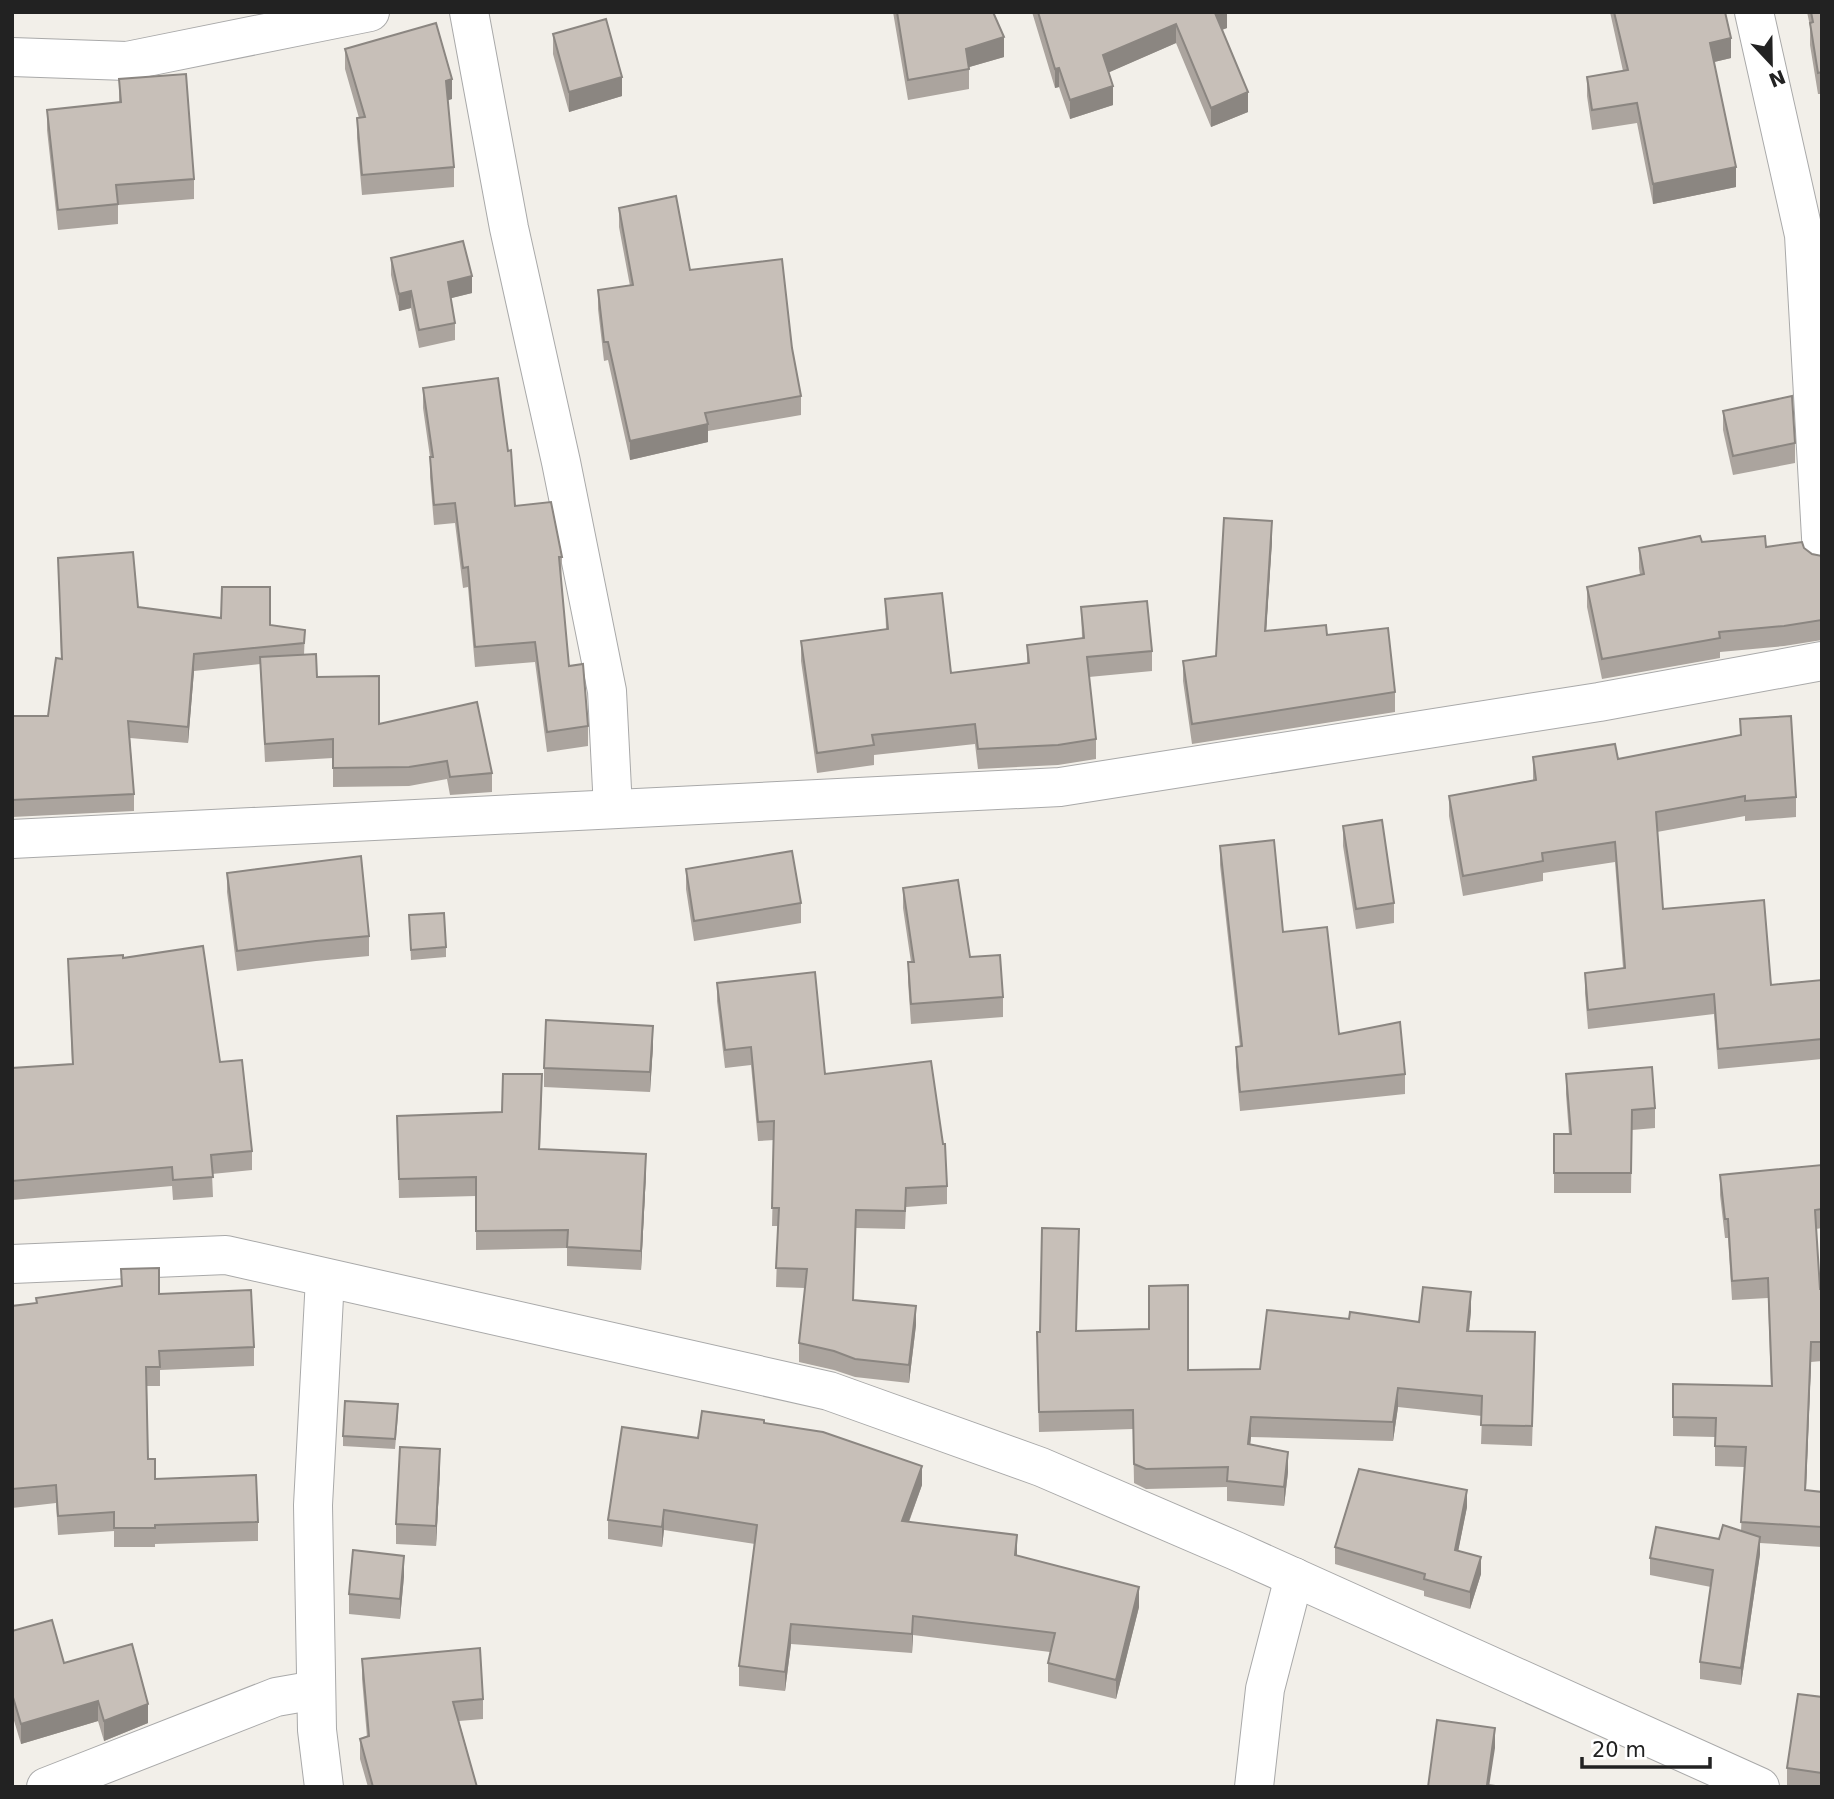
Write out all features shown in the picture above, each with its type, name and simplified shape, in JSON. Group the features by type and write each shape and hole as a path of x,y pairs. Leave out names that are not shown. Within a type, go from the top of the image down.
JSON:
{"street":[{"path":"12,57 127,61 370,12"},
{"path":"469,12 509,228 561,462 607,691 612,809"},
{"path":"1754,12 1804,235 1822,555"},
{"path":"12,839 1060,787 1599,702 1822,660"},
{"path":"12,1264 226,1255 829,1391 1041,1467 1294,1577 1760,1787"},
{"path":"324,1787 317,1730 313,1505 325,1278"},
{"path":"1254,1787 1265,1689 1294,1577"},
{"path":"46,1787 276,1697 316,1690"}],"building":[{"path":"897,12 993,12 1004,37 966,49 969,69 908,80"},
{"path":"1038,12 1217,12 1215,13 1248,92 1211,108 1176,24 1103,55 1113,86 1070,100 1059,68 1055,69"},
{"path":"1614,12 1725,12 1731,38 1710,43 1736,167 1653,184 1637,103 1592,110 1587,77 1628,70"},
{"path":"1811,12 1822,12 1822,72 1818,73 1810,23 1813,22"},
{"path":"606,19 622,77 569,92 553,34"},
{"path":"436,23 452,79 446,81 454,167 362,175 357,118 365,117 345,49"},
{"path":"186,74 194,179 116,185 118,204 58,210 47,110 121,102 119,79"},
{"path":"676,196 690,270 782,259 792,348 801,396 705,413 708,424 630,441 608,342 604,342 598,290 633,285 619,208"},
{"path":"463,241 472,276 448,282 455,323 419,330 411,291 399,294 391,258"},
{"path":"498,378 508,451 511,450 515,506 551,502 562,557 559,557 569,666 583,664 588,726 547,732 535,642 475,647 468,567 463,568 455,503 434,505 430,457 433,457 423,388"},
{"path":"1792,396 1795,443 1733,456 1723,411"},
{"path":"1224,518 1272,521 1265,631 1326,625 1327,635 1388,628 1395,692 1192,724 1183,661 1216,656"},
{"path":"1700,536 1702,542 1765,536 1766,547 1802,542 1804,548 1812,554 1822,556 1822,620 1719,632 1720,638 1602,659 1587,587 1644,574 1639,548"},
{"path":"133,552 138,607 221,618 222,587 270,587 270,625 305,630 304,643 194,654 188,727 128,721 134,794 12,800 12,716 48,716 56,658 62,659 58,558"},
{"path":"942,593 951,673 1029,663 1027,645 1084,638 1081,607 1147,601 1152,651 1087,657 1096,739 1058,745 978,749 975,724 872,735 874,745 817,753 801,641 888,629 885,599"},
{"path":"316,654 317,677 379,676 379,724 477,702 492,773 450,777 447,761 409,767 333,768 333,739 265,744 260,657"},
{"path":"1791,716 1796,797 1745,801 1745,796 1656,812 1663,909 1764,900 1771,985 1822,980 1822,1039 1718,1049 1714,994 1588,1010 1585,973 1625,968 1615,842 1542,853 1543,861 1463,876 1449,796 1536,780 1533,757 1615,744 1618,759 1741,735 1740,719"},
{"path":"1382,820 1394,903 1356,909 1343,826"},
{"path":"1274,840 1283,932 1327,927 1339,1034 1400,1022 1405,1074 1240,1092 1236,1047 1242,1046 1220,846"},
{"path":"792,851 801,903 694,921 686,869"},
{"path":"361,856 369,936 237,951 227,873"},
{"path":"958,880 970,957 1000,955 1003,997 911,1004 908,962 914,962 903,888"},
{"path":"444,913 446,947 411,950 409,915"},
{"path":"203,946 220,1062 242,1060 252,1151 211,1155 213,1177 173,1180 172,1167 12,1181 12,1068 73,1064 68,959 123,955 123,958"},
{"path":"815,972 825,1074 931,1061 945,1144 947,1186 906,1188 905,1211 856,1210 853,1300 916,1306 909,1365 855,1359 799,1343 807,1269 776,1268 779,1208 772,1208 774,1121 758,1122 751,1047 725,1050 717,983"},
{"path":"546,1020 653,1026 650,1072 544,1068"},
{"path":"1652,1067 1655,1108 1632,1110 1631,1173 1554,1173 1554,1134 1571,1134 1566,1074"},
{"path":"503,1074 542,1074 539,1149 646,1154 641,1251 567,1247 568,1230 476,1231 476,1177 399,1179 397,1116 502,1112"},
{"path":"1822,1165 1822,1209 1815,1210 1822,1289 1822,1342 1811,1342 1805,1490 1822,1492 1822,1527 1741,1522 1746,1447 1715,1446 1716,1418 1673,1417 1673,1384 1772,1386 1768,1278 1732,1281 1728,1219 1725,1219 1720,1175"},
{"path":"1042,1228 1079,1229 1076,1331 1149,1329 1149,1286 1188,1285 1188,1370 1260,1369 1267,1310 1349,1319 1350,1312 1419,1322 1423,1287 1471,1292 1467,1331 1535,1332 1532,1426 1481,1425 1482,1396 1398,1388 1393,1422 1251,1417 1248,1444 1288,1452 1284,1487 1227,1481 1228,1467 1146,1469 1134,1464 1133,1410 1039,1412 1037,1332 1040,1332"},
{"path":"159,1268 159,1294 251,1290 254,1347 159,1351 160,1367 146,1367 148,1459 155,1459 155,1479 256,1475 258,1522 114,1528 114,1512 58,1516 56,1485 12,1489 12,1306 37,1303 36,1298 122,1286 121,1269"},
{"path":"345,1401 398,1404 395,1439 343,1436"},
{"path":"702,1411 823,1432 922,1466 902,1521 1017,1535 1015,1555 1139,1587 1116,1680 1048,1663 1055,1633 913,1616 912,1634 791,1624 785,1672 739,1666 757,1525 664,1510 662,1527 608,1520 622,1427 698,1438"},
{"path":"400,1447 440,1449 436,1526 396,1524"},
{"path":"1359,1469 1467,1490 1455,1550 1481,1557 1470,1592 1424,1579 1425,1574 1335,1547"},
{"path":"1723,1525 1760,1537 1741,1668 1700,1662 1713,1570 1650,1558 1656,1527 1719,1539"},
{"path":"353,1550 404,1556 400,1599 349,1594"},
{"path":"52,1620 64,1663 132,1644 148,1704 104,1721 98,1701 21,1724 12,1694 12,1631"},
{"path":"480,1648 483,1699 453,1702 477,1787 373,1787 360,1739 369,1736 362,1659"},
{"path":"1798,1694 1822,1697 1822,1773 1787,1768"},
{"path":"1437,1720 1495,1728 1487,1785 1504,1787 1428,1787"}]}
